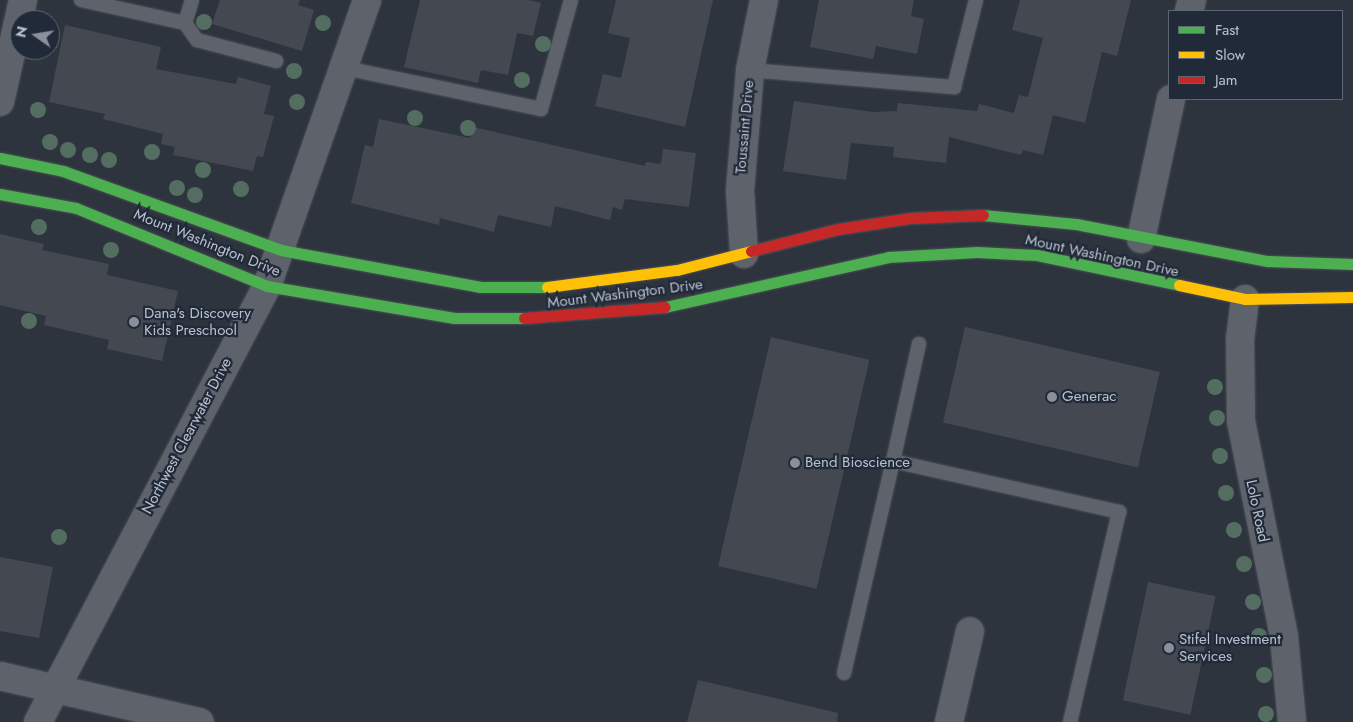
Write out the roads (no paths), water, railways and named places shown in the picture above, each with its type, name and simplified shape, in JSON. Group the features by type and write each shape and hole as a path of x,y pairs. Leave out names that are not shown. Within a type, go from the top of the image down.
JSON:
{"main road":[{"name":"Mount Washington Drive","path":"0,158 63,171 281,250 472,285 516,288 677,270 838,229 911,218 986,215 1076,224 1141,239 1267,261 1353,264"},
{"name":"Mount Washington Drive","path":"0,194 76,208 267,286 454,318 555,318 686,305 888,257 977,252 1037,255 1245,298 1353,297"}],"street":[{"path":"0,102 23,0"},
{"name":"Northwest Clearwater Drive","path":"38,722 267,286 345,68 367,0"},
{"name":"Toussaint Drive","path":"744,254 740,190 750,70 764,0"},
{"path":"1141,239 1171,100"},
{"name":"Lolo Road","path":"1245,298 1240,338 1241,420 1284,638 1292,722"},
{"path":"949,722 970,631"},
{"path":"0,676 200,722"}],"lane":[{"path":"81,0 185,23 197,40 276,62"},
{"path":"185,23 192,0"},
{"path":"345,68 540,109 570,0"},
{"path":"750,70 954,88 976,0"},
{"path":"844,673 920,344"},
{"path":"892,461 1119,512 1070,722"}],"place":[{"name":"Dana's Discovery Kids Preschool","path":"134,322"},
{"name":"Generac","path":"1052,397"},
{"name":"Bend Bioscience","path":"795,463"},
{"name":"Stifel Investment Services","path":"1169,648"}]}
